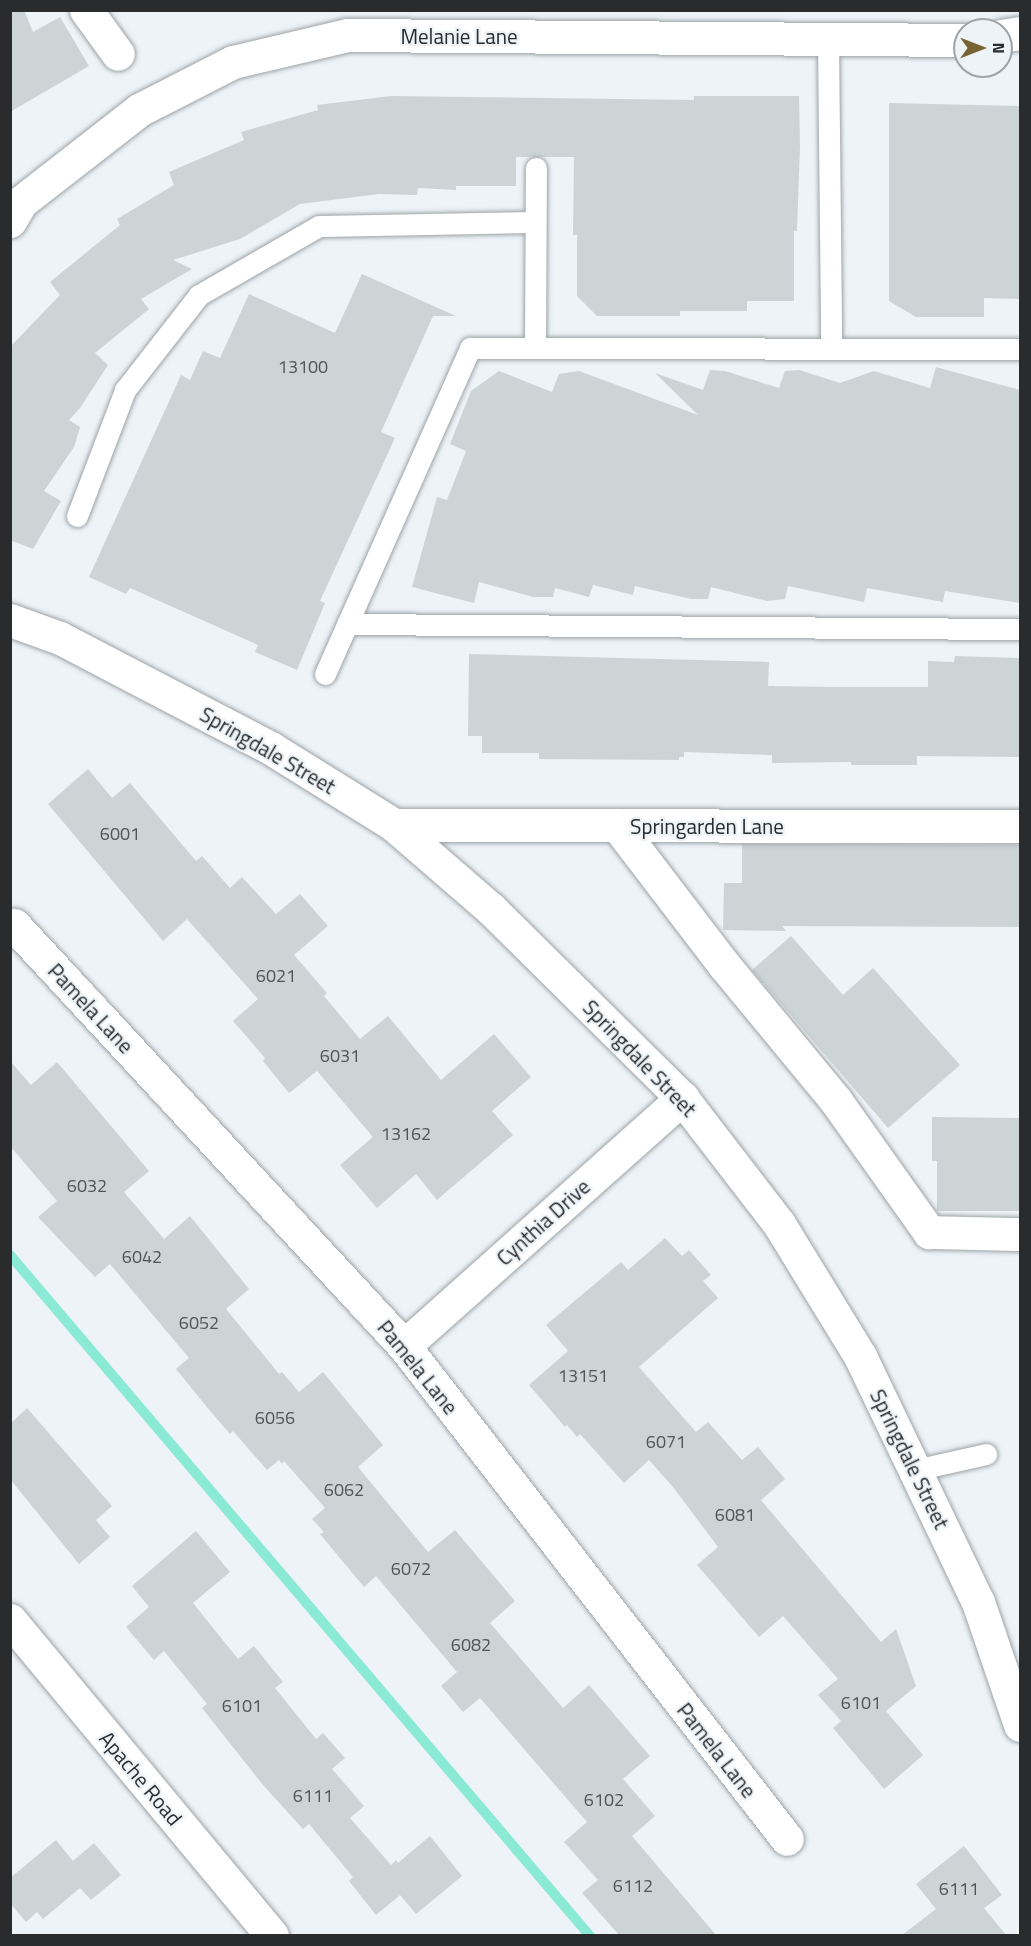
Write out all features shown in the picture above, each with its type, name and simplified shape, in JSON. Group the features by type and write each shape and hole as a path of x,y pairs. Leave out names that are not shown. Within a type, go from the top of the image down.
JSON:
{"street":[{"path":"86,10 118,54"},
{"name":"Melanie Lane","path":"14,205 139,110 233,62 347,35 828,25 953,39"},
{"name":"Springdale Street","path":"10,620 60,638 272,749 394,825 491,909 682,1098 779,1224 860,1356 978,1602 1020,1725"},
{"name":"Springarden Lane","path":"394,825 1020,826"},
{"path":"617,825 724,965 836,1101 929,1232 1020,1234"},
{"name":"Pamela Lane","path":"14,925 404,1346 787,1839"},
{"name":"Cynthia Drive","path":"404,1346 682,1098"},
{"name":"Apache Road","path":"10,1620 272,1935"}],"lane":[{"path":"828,25 831,348"},
{"path":"535,348 536,168"},
{"path":"77,516 125,390 199,295 319,226 535,222"},
{"path":"325,674 470,348 1020,349"},
{"path":"346,624 1020,629"},
{"path":"915,1470 986,1454"}],"building":[{"path":"10,10 24,10 33,32 60,17 89,66 10,112"},
{"path":"391,96 694,100 694,96 799,96 800,146 797,231 794,231 794,301 747,301 747,311 680,311 680,316 597,316 577,296 577,235 573,235 574,157 516,157 516,186 456,186 456,190 418,188 417,195 379,194 300,204 240,239 173,260 192,269 141,299 149,309 95,353 108,365 80,408 69,420 80,427 74,447 44,491 61,501 33,549 10,540 10,347 60,295 50,282 120,225 117,219 174,185 169,172 244,140 241,132 318,110 317,105"},
{"path":"889,103 1020,106 1020,299 984,298 984,317 916,317 889,301"},
{"path":"362,274 456,316 433,316 381,432 395,438 320,601 325,603 297,670 255,652 258,645 130,588 126,594 89,577 181,375 190,380 203,351 220,358 249,294 335,333"},
{"path":"936,367 1020,390 1020,603 945,591 943,602 867,588 864,602 788,586 785,599 767,601 711,587 708,599 691,599 635,586 633,595 593,585 589,597 555,588 553,597 533,597 479,582 474,603 412,587 437,497 447,500 466,451 450,444 471,391 499,371 552,392 559,374 579,371 698,415 655,373 703,390 710,370 725,371 779,388 785,371 799,370 840,383 874,371 930,388"},
{"path":"469,654 769,662 768,686 838,687 928,687 928,661 954,662 955,656 1020,658 1020,757 917,756 917,765 851,765 851,762 772,763 772,755 684,752 684,757 679,757 679,760 539,759 539,753 482,753 482,736 468,736"},
{"path":"88,769 112,798 130,783 196,861 202,856 230,888 242,877 276,914 300,894 328,926 294,955 327,993 324,996 360,1039 388,1016 441,1080 494,1034 531,1077 492,1111 513,1135 437,1200 416,1174 377,1208 340,1165 373,1137 317,1071 289,1093 263,1061 265,1058 233,1021 258,999 187,919 163,941 48,804"},
{"path":"742,844 1020,845 1020,927 782,926 786,931 723,930 724,883 742,883"},
{"path":"791,936 843,995 873,968 960,1065 888,1128 752,970"},
{"path":"10,1061 31,1085 57,1062 149,1171 124,1192 164,1239 190,1216 249,1289 226,1309 279,1374 282,1372 299,1392 323,1372 383,1445 358,1467 428,1552 455,1530 515,1601 490,1623 563,1708 589,1685 650,1756 623,1779 655,1816 632,1836 716,1935 619,1935 582,1893 598,1880 564,1842 587,1822 480,1698 463,1712 441,1686 457,1672 376,1576 364,1587 320,1534 324,1532 312,1519 325,1508 284,1461 282,1464 279,1460 267,1470 233,1431 230,1434 206,1406 176,1369 189,1358 110,1264 95,1277 38,1217 57,1201 10,1146"},
{"path":"932,1117 1020,1118 1020,1211 937,1211 937,1161 932,1161"},
{"path":"665,1238 682,1256 689,1250 711,1275 703,1281 718,1298 639,1367 696,1432 708,1422 742,1460 758,1447 785,1479 761,1500 881,1642 896,1629 916,1686 886,1711 923,1755 884,1789 833,1728 841,1721 818,1695 838,1679 783,1616 759,1637 697,1565 718,1547 673,1487 649,1460 624,1483 580,1434 577,1437 567,1425 565,1427 529,1385 568,1351 546,1325 621,1262 628,1270"},
{"path":"27,1408 112,1506 96,1520 110,1537 79,1564 10,1479 10,1424"},
{"path":"196,1531 230,1572 193,1603 238,1659 254,1646 283,1682 275,1688 316,1739 323,1733 345,1758 332,1769 364,1806 350,1818 391,1865 396,1860 398,1863 430,1836 462,1876 416,1914 400,1895 376,1915 349,1881 353,1877 309,1824 303,1829 263,1785 202,1708 207,1704 164,1651 154,1660 126,1627 149,1607 132,1586"},
{"path":"56,1840 73,1861 94,1843 121,1875 91,1900 80,1888 43,1919 37,1912 26,1922 10,1903 10,1878"},
{"path":"964,1846 1002,1895 984,1908 1006,1935 902,1935 936,1909 916,1884"}],"waterway":[{"path":"10,1255 590,1936"}]}
